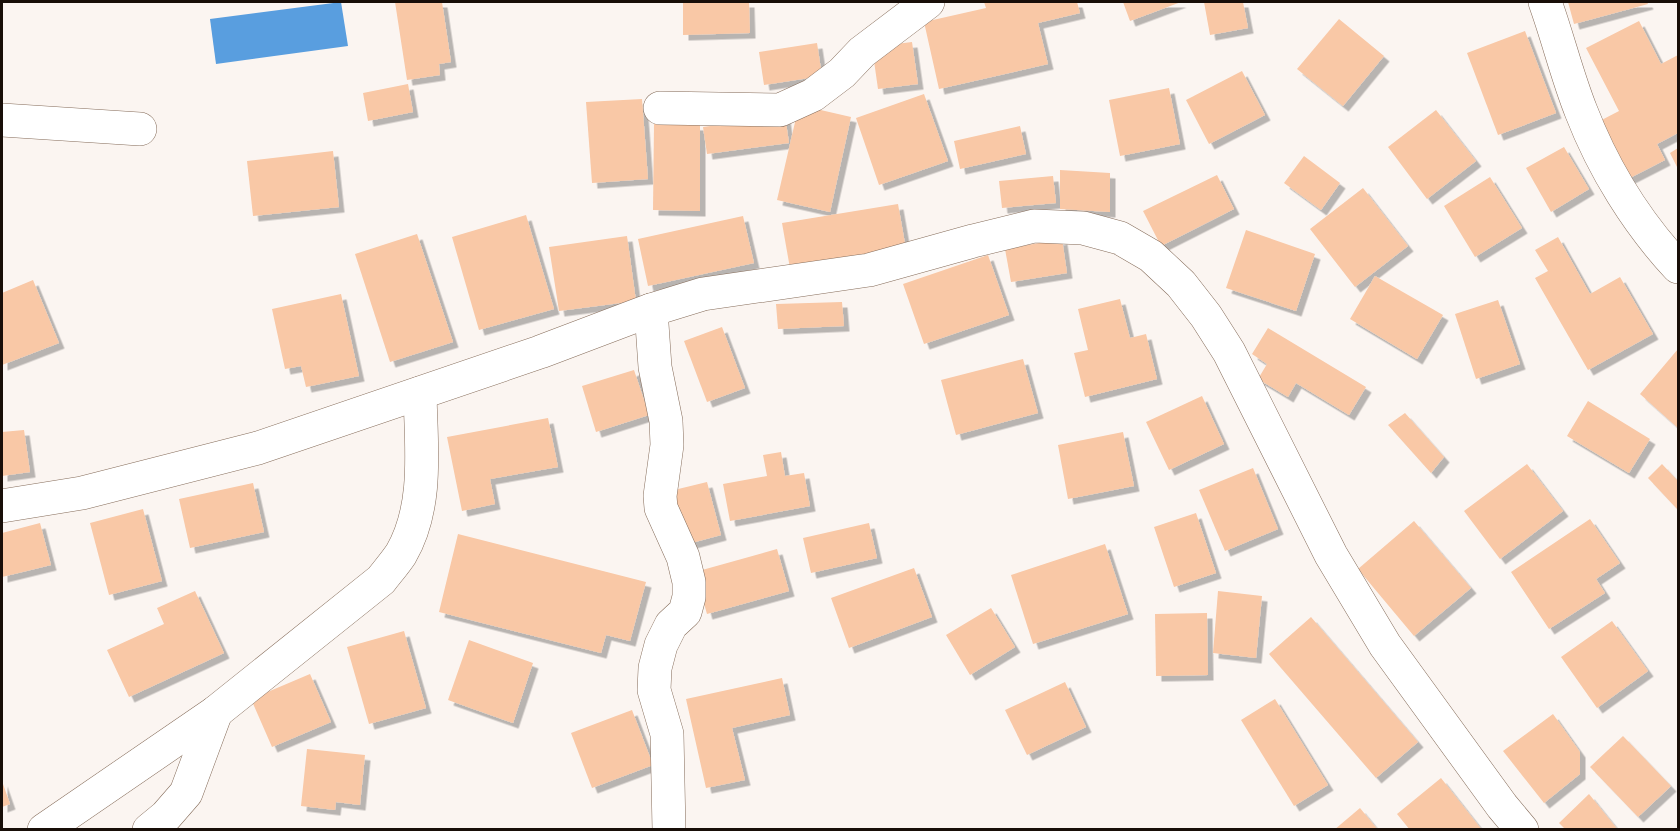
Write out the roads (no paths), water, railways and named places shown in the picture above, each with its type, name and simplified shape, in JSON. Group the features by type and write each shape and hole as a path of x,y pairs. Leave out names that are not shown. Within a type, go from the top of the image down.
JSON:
{"street":[{"path":"660,108 780,110 813,95 842,73 862,52 928,2"},
{"path":"1545,2 1581,111 1616,184 1643,225 1678,267"},
{"path":"2,120 140,129"},
{"path":"2,506 82,493 258,448 651,310 703,294 869,270 1034,226 1083,228 1120,238 1151,256 1181,284 1206,316 1229,352 1331,555 1385,645 1522,830"},
{"path":"651,310 655,367 662,395 666,437 665,472 660,496 661,508 683,557 689,582 689,597 685,612 671,625 661,645 655,668 654,690 667,734 669,830"},
{"path":"44,830 216,712 381,580 401,553 413,526 421,486 420,393"},
{"path":"149,830 166,816 186,793 216,712"}],"water":[{"path":"341,2 348,46 216,64 210,19"}]}
